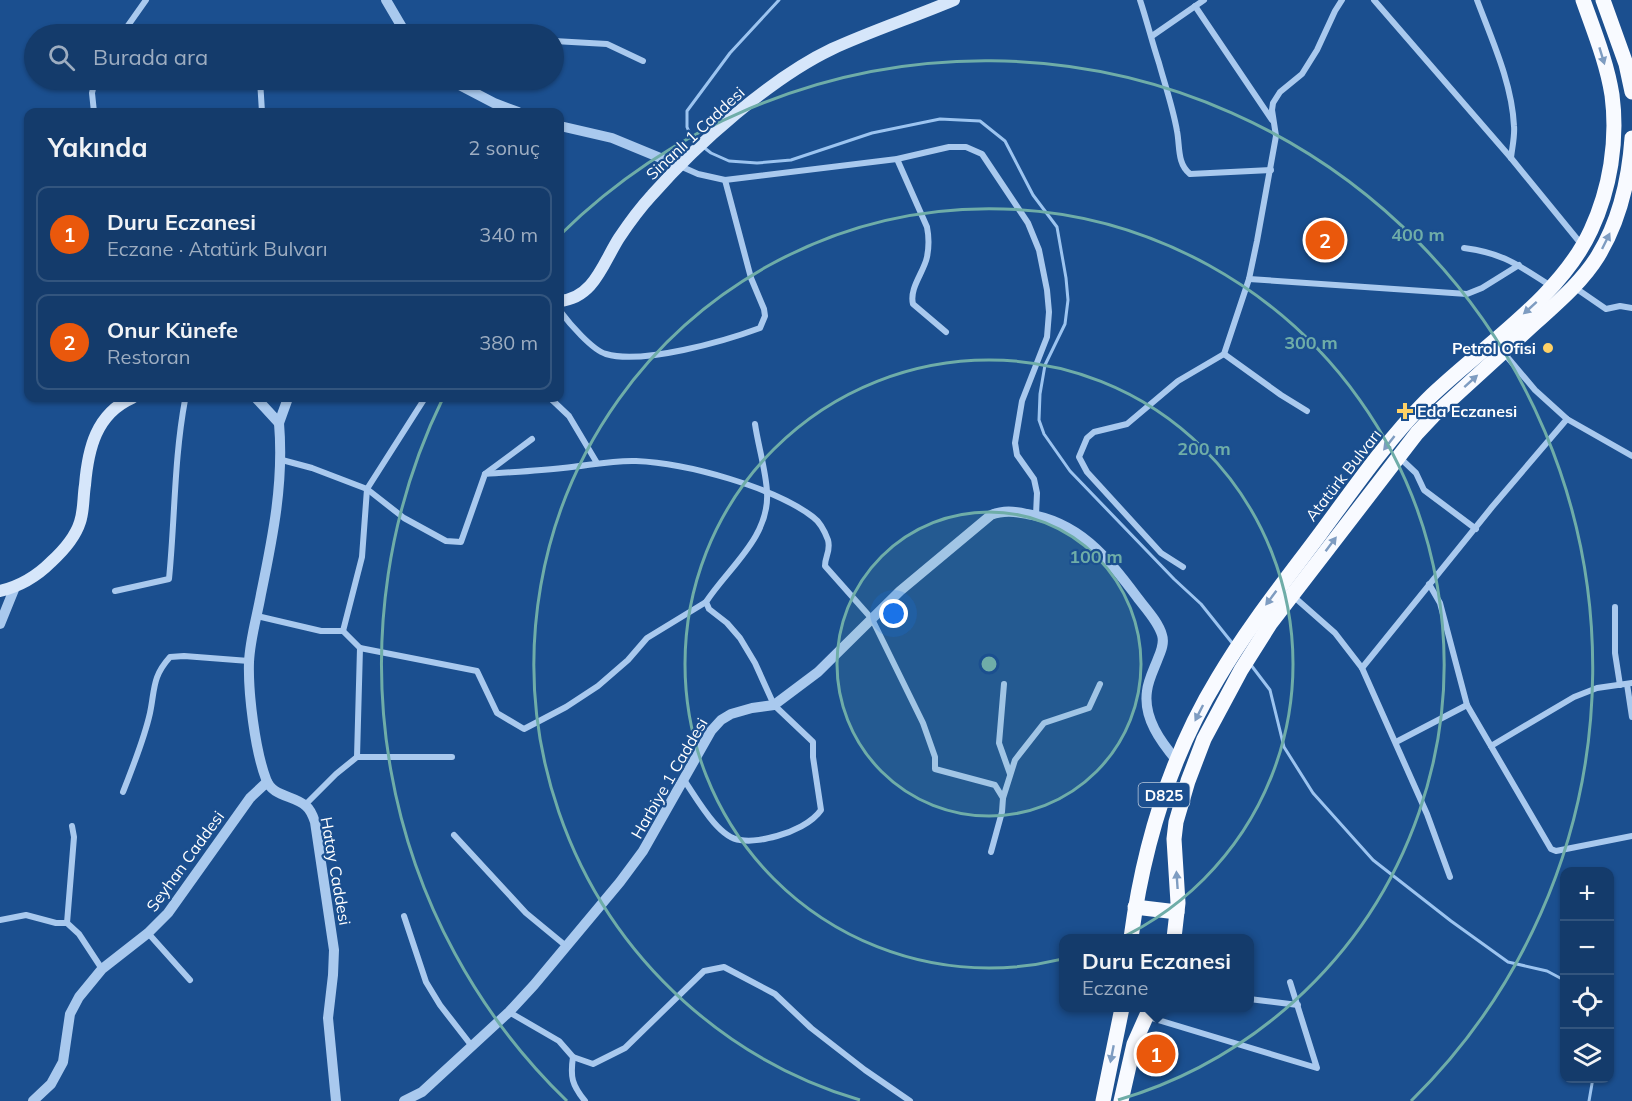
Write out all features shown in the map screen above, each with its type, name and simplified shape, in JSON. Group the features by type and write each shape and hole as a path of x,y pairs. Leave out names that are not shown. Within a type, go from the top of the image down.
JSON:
{"highway":[{"name":"Atatürk Bulvarı","path":"1264,620 1292,596 1398,456 1433,416 1506,343 1583,246 1595,221 1608,177 1612,156 1613,118 1609,81 1583,0"},
{"path":"1602,0 1626,64 1632,92"},
{"name":"Atatürk Bulvarı","path":"1132,934 1144,863 1177,761 1199,712 1235,666 1264,620 1408,419 1506,343 1574,286 1598,257 1619,211 1629,170 1632,138"},
{"name":"Atatürk Bulvarı","path":"1175,934 1177,912 1174,839 1176,822 1188,781 1235,666"},
{"path":"1135,907 1177,912"},
{"path":"1103,1101 1121,1012"},
{"path":"1120,1101 1132,1050 1148,1012"}],"main road":[{"name":"Sinanlı 1 Caddesi","path":"564,300 581,294 591,285 625,228 654,193 723,126 776,84 817,57 954,0"},
{"path":"0,591 27,582 46,568 72,540 81,519 87,464 94,436 115,407 124,402"}],"street":[{"path":"129,24 146,0"},
{"path":"386,0 400,24"},
{"path":"1140,0 1169,97 1177,131 1180,159 1185,170 1190,174 1271,170"},
{"path":"1152,36 1204,0"},
{"path":"1182,567 1161,553 1087,472 1079,457 1087,438 1095,432 1127,424 1178,381 1224,354 1249,279 1271,170 1276,136 1273,104 1280,92 1302,75 1342,0"},
{"path":"1374,0 1511,158 1583,246"},
{"path":"1477,0 1493,41 1513,106 1515,129 1511,158"},
{"path":"1195,6 1239,74 1275,123"},
{"path":"564,41 607,44 643,61"},
{"path":"93,90 94,108"},
{"path":"261,90 262,108"},
{"path":"469,90 507,108"},
{"path":"564,127 612,138 685,162 698,174 725,180 897,159 949,147 966,147 982,154 1028,223 1039,250 1049,312 1047,338 1022,401 1015,443 1017,455 1034,480 1037,493 1036,515"},
{"path":"897,159 927,227 929,239 927,259 913,294 913,304 946,332"},
{"path":"564,316 577,332 604,354 625,357 642,357 709,344 760,328 765,316 764,309 748,271 725,180"},
{"path":"1464,248 1504,256 1552,286"},
{"path":"1249,279 1467,294 1519,266"},
{"path":"1574,286 1606,309 1620,306 1632,308"},
{"path":"1506,343 1535,390 1567,418 1632,456"},
{"path":"1224,354 1307,411"},
{"path":"115,591 169,579 176,504 178,437 185,402"},
{"path":"260,402 279,423"},
{"path":"267,782 255,732 249,661 272,536 282,460 279,423 287,402"},
{"path":"343,631 362,557 367,489 422,402"},
{"path":"554,402 569,416 597,463"},
{"path":"1362,668 1567,418"},
{"path":"257,616 321,631 343,631 360,648 477,671 497,713 524,729 566,707 598,686 628,660 647,638 706,602 754,540 766,505 767,491 755,424"},
{"path":"282,460 312,468 367,489 404,518 446,541 461,542 485,474 532,439"},
{"path":"1398,456 1416,473 1424,490 1476,529"},
{"path":"485,474 565,468 597,463 633,461 661,463 767,491 789,501 815,518 828,540 830,551 825,566 872,619 923,723 934,757 935,768 995,785 1003,798"},
{"name":"Harbiye 1 Caddesi","path":"404,1101 422,1092 534,986 644,852 711,731 721,720 741,710 774,705 818,672 914,579 991,515 1008,511 1036,515 1062,524 1085,537 1132,590 1160,629 1163,638 1162,647 1149,681 1147,704 1155,730 1162,743 1177,761"},
{"path":"1429,584 1440,603 1467,705 1553,851 1632,836"},
{"path":"0,624 15,587"},
{"path":"1292,596 1335,633 1362,668 1427,814 1450,877"},
{"path":"684,780 718,829 737,840 757,841 784,834 816,818 821,810 813,742 774,705 755,663 740,638 727,622 709,609 706,602"},
{"path":"1615,608 1615,653 1627,684 1632,717"},
{"path":"357,757 360,648"},
{"path":"123,792 150,712 154,684 160,669 170,657 249,661"},
{"path":"1004,684 999,743 1010,774"},
{"path":"991,852 1002,812 1003,798 1015,760 1044,723 1089,708 1100,684"},
{"path":"1491,746 1574,697 1597,688 1627,684"},
{"path":"1396,742 1467,705"},
{"path":"305,805 357,757 452,757"},
{"name":"Hatay Caddesi","path":"267,782 282,795 305,805 315,822 334,950 328,1018 336,1101"},
{"name":"Seyhan Caddesi","path":"33,1101 51,1084 63,1062 70,1014 79,997 102,969 148,933 168,913 250,798 267,782"},
{"path":"67,923 74,837 72,826"},
{"path":"454,835 526,913 566,946"},
{"path":"0,920 26,915 56,923 67,923 79,934 102,969"},
{"path":"404,916 426,982 440,1005 471,1045"},
{"path":"148,933 190,981"},
{"path":"509,1012 559,1041 573,1057 593,1064 626,1048 704,971 724,967 776,994 820,1035 902,1099 910,1101"},
{"path":"1148,1012 1317,1068 1290,982"},
{"path":"1254,1000 1298,1005"},
{"path":"573,1057 570,1077 585,1101"}],"waterway":[{"path":"697,142 692,139 687,127 687,111 730,53 779,0"},
{"path":"702,146 729,161 757,163 791,160 872,133 940,119 980,121 1005,141 1033,195 1057,227 1066,278 1068,300 1065,324 1045,365 1040,394 1039,420 1044,434 1070,471 1201,604 1233,644"},
{"path":"1251,665 1270,690 1284,747 1313,793 1373,860 1508,962 1547,971 1560,978"},
{"path":"1589,1101 1592,1083"}],"place":[{"name":"Onur Künefe","path":"1325,240"},
{"name":"Petrol Ofisi","path":"1548,348"},
{"name":"Eda Eczanesi","path":"1405,411"},
{"name":"Duru Eczanesi","path":"1156,1054"}]}
